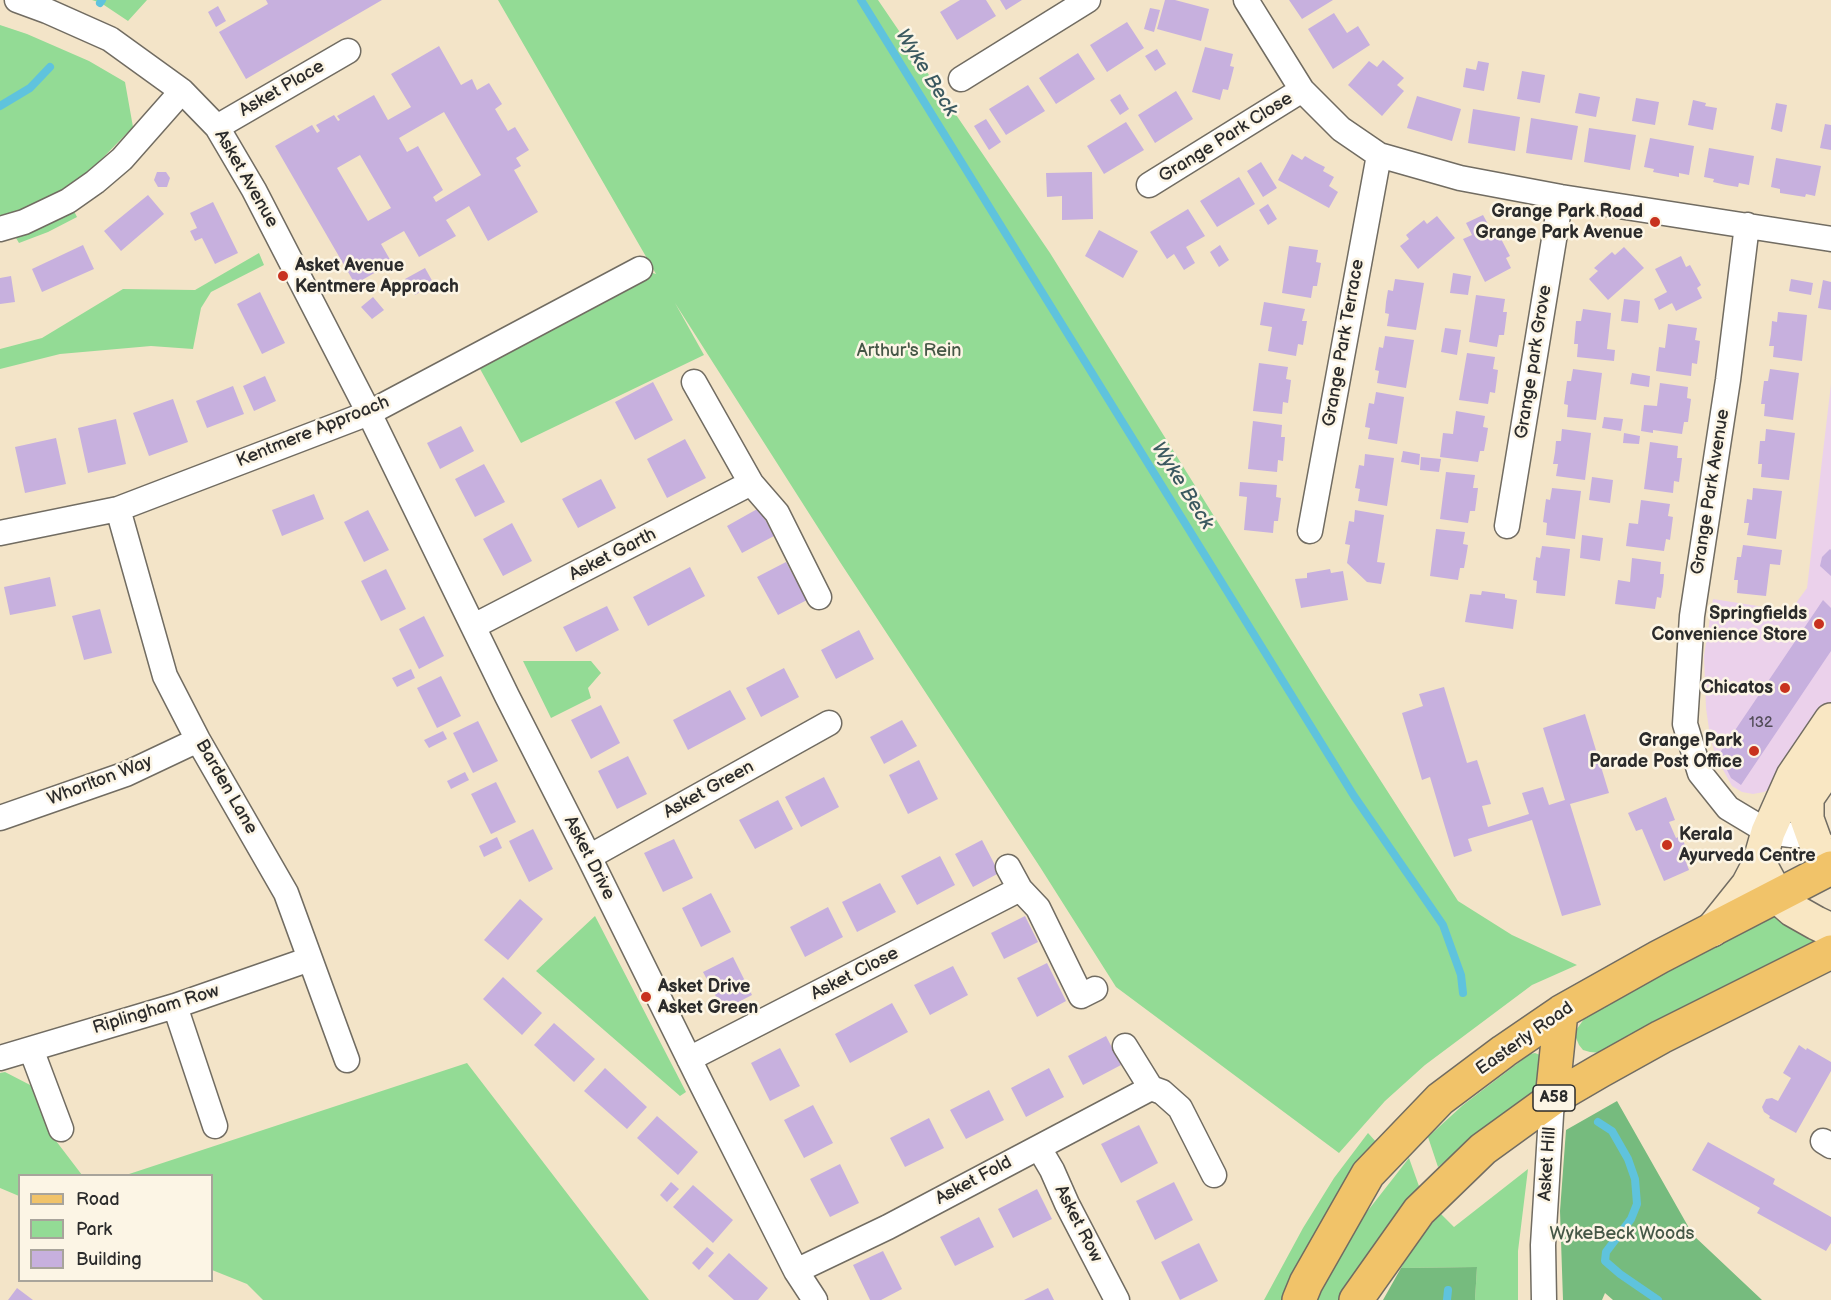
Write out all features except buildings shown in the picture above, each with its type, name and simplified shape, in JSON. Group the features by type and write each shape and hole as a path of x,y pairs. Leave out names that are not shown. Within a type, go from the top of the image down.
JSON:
{"main road":[{"name":"Easterly Road","path":"1299,1300 1306,1283 1368,1174 1440,1099 1561,1012 1659,957 1831,868"},
{"name":"A58","path":"1356,1300 1419,1211 1431,1198 1483,1149 1552,1099 1661,1037 1823,962"},
{"path":"1552,1099 1561,1012"},
{"path":"1557,1054 1566,1069 1582,1073 1600,1071"}],"street":[{"name":"Asket Avenue","path":"17,0 110,39 182,91 217,127 257,196 369,413"},
{"path":"962,79 1088,0"},
{"path":"1246,0 1302,90 1341,129 1379,155 1460,178 1561,197 1831,239"},
{"name":"Asket Place","path":"217,127 348,51"},
{"name":"Grange Park Close","path":"1149,185 1302,90"},
{"path":"0,229 24,222 59,205 95,182 122,159 182,91"},
{"name":"Grange Park Terrace","path":"1310,531 1379,155"},
{"name":"Grange park Grove","path":"1507,526 1561,197"},
{"name":"Grange Park Avenue","path":"1747,225 1728,380 1692,616 1685,724 1700,773 1728,808 1768,832"},
{"name":"Kentmere Approach","path":"0,533 118,509 369,413 640,269"},
{"path":"694,382 750,483 777,513 819,597"},
{"name":"Asket Drive","path":"369,413 507,696 590,857 689,1059 796,1271 815,1300"},
{"name":"Asket Garth","path":"474,626 750,483"},
{"name":"Barden Lane","path":"118,509 165,676 198,740 286,893 347,1060"},
{"path":"1712,930 1748,885 1759,864 1768,832 1793,776 1831,720"},
{"name":"Asket Green","path":"590,857 829,723"},
{"name":"Whorlton Way","path":"0,818 126,774 198,740"},
{"path":"1821,846 1807,819 1807,798 1831,763"},
{"path":"1768,832 1791,835 1821,846"},
{"path":"1759,864 1777,896 1793,910 1831,930"},
{"path":"1008,867 1020,889 1038,908 1081,996 1095,989"},
{"name":"Asket Close","path":"689,1059 1020,889"},
{"name":"Riplingham Row","path":"0,1058 175,1006 310,959"},
{"path":"175,1006 214,1126"},
{"path":"1125,1046 1151,1088 1162,1092 1180,1107 1214,1175"},
{"path":"31,1048 61,1130"},
{"name":"Asket Fold","path":"796,1271 888,1227 1151,1088"},
{"name":"Asket Hill","path":"1544,1300 1543,1245 1552,1099"},
{"name":"Asket Row","path":"1039,1148 1117,1300"}],"shaded area":[{"path":"1831,384 1831,705 1773,787 1753,794 1742,792 1732,786 1716,757 1710,736 1706,708 1704,656 1713,599 1790,611 1807,588"}],"green space":[{"path":"92,0 147,0 128,21 101,3"},
{"name":"Arthur's Rein","path":"498,0 878,0 1050,253 1323,691 1458,901 1512,935 1577,965 1532,985 1425,1065 1385,1101 1339,1153 1116,987 675,303 704,355 521,443 474,358 640,269 656,274"},
{"path":"0,25 89,61 125,82 133,127 82,179 52,201 0,221"},
{"path":"74,211 77,217 48,232 19,243 16,238 37,230"},
{"path":"259,253 264,265 211,292 201,308 193,349 151,346 60,354 0,369 0,349 42,338 123,289 195,290"},
{"path":"523,661 591,661 601,673 588,688 591,698 551,718"},
{"path":"1779,913 1821,940 1601,1053 1583,1050 1579,1045 1574,1033 1589,1012"},
{"path":"595,916 686,1092 680,1096 536,971"},
{"path":"1535,1053 1542,1059 1541,1086 1438,1167 1428,1137 1463,1105 1530,1054"},
{"path":"467,1063 649,1300 263,1300 247,1284 213,1270 213,1174 129,1174"},
{"path":"5,1072 34,1087 50,1133 81,1174 18,1174 18,1196 0,1188 0,1073"},
{"name":"WykeBeck Woods","path":"1617,1101 1693,1235 1762,1300 1613,1300 1605,1293 1602,1300 1563,1300 1560,1211 1566,1130"},
{"path":"1368,1133 1378,1144 1314,1236 1282,1300 1264,1300 1303,1228 1334,1178"},
{"path":"1409,1158 1420,1189 1381,1235 1343,1300 1316,1300 1333,1265 1359,1222"},
{"path":"1528,1169 1518,1251 1518,1300 1475,1300 1477,1267 1401,1268 1418,1238 1441,1214 1454,1227"},
{"path":"1477,1267 1475,1300 1383,1300 1401,1268"}],"waterway":[{"name":"Wyke Beck","path":"861,0 1354,796 1443,925 1461,975 1463,993"},
{"path":"0,106 30,88 50,67"},
{"name":"Wyke Beck","path":"1598,1122 1612,1131 1628,1159 1635,1179 1637,1204 1631,1219 1606,1252 1605,1261 1658,1300"},
{"path":"1447,1300 1448,1290"}],"place":[{"name":"Grange Park Road Grange Park Avenue","path":"1655,222"},
{"name":"Asket Avenue Kentmere Approach","path":"283,276"},
{"name":"Springfields Convenience Store","path":"1819,624"},
{"name":"Chicatos","path":"1785,688"},
{"name":"Grange Park Parade Post Office","path":"1754,751"},
{"name":"Kerala Ayurveda Centre","path":"1667,845"},
{"name":"Asket Drive Asket Green","path":"646,997"}]}
